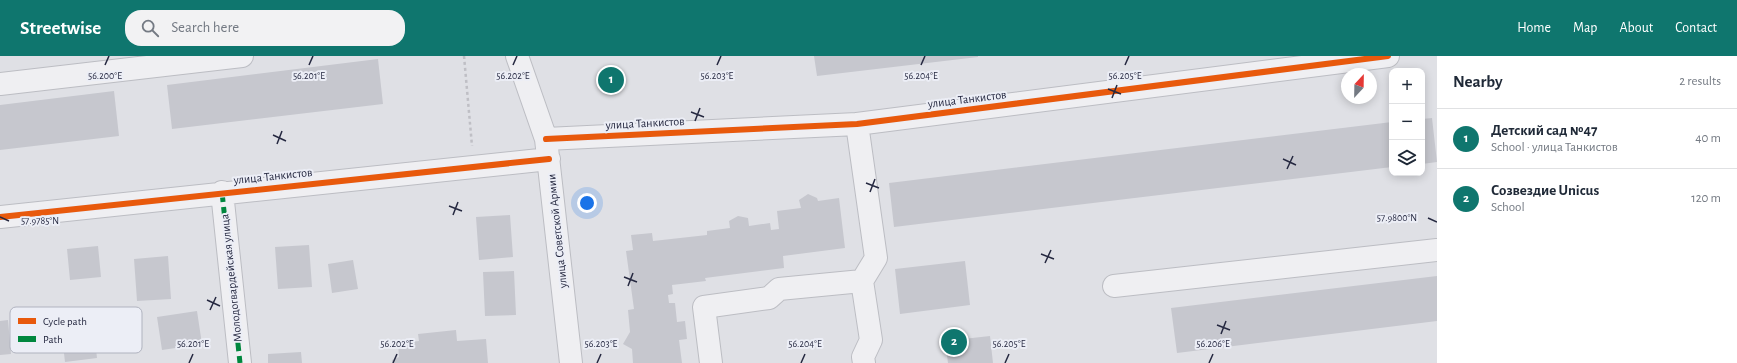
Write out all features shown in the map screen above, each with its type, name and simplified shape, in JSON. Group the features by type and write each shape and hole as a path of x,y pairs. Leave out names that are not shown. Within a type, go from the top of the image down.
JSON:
{"street":[{"path":"0,84 142,62 242,56"},
{"name":"улица Советской Армии","path":"517,56 548,149 571,363"},
{"name":"улица Танкистов","path":"0,217 222,192 473,167 548,149 857,124 1388,56"},
{"path":"857,124 876,258 862,280 871,340 863,357 864,363"},
{"name":"Молодогвардейская улица","path":"222,192 240,363"},
{"path":"1114,286 1437,250"},
{"path":"711,363 704,307 769,298 779,289 862,280"}],"path":[{"path":"464,56 473,167"}],"building":[{"path":"814,56 978,56 978,57 817,76"},
{"path":"378,59 383,104 172,129 167,85"},
{"path":"114,91 119,136 0,150 0,105"},
{"path":"1432,118 1437,162 1425,164 1425,119"},
{"path":"1389,122 1389,167 894,227 889,183"},
{"path":"808,194 817,198 818,201 839,198 845,248 783,256 784,268 705,278 706,281 672,285 673,294 668,295 669,303 675,303 677,322 685,321 687,339 679,340 682,363 633,363 632,349 623,344 630,332 628,310 634,309 626,251 633,250 631,235 652,233 653,241 707,235 707,231 730,228 729,221 738,216 748,218 749,226 770,223 771,230 779,229 777,211 801,208 799,200"},
{"path":"510,215 513,257 479,260 476,217"},
{"path":"309,245 312,287 278,289 275,247"},
{"path":"98,246 101,277 70,280 67,249"},
{"path":"168,256 171,299 137,301 134,259"},
{"path":"353,260 358,289 332,293 328,264"},
{"path":"965,261 970,305 900,314 895,269"},
{"path":"514,271 516,315 485,316 483,272"},
{"path":"1437,276 1437,321 1177,353 1171,308"},
{"path":"197,311 202,344 162,350 157,317"},
{"path":"8,320 11,354 0,355 0,321"},
{"path":"456,330 457,341 486,339 488,363 392,363 392,360 399,357 398,343 419,341 418,334"},
{"path":"990,336 993,363 948,363 945,341"},
{"path":"301,352 302,363 268,363 268,354"},
{"path":"64,353 96,353 97,358 65,362"}],"marked path":[{"path":"222,192 240,363"}],"cycle path":[{"path":"546,139 857,124 1388,56"},
{"path":"0,217 549,159"}],"place":[{"name":"Детский сад №47","path":"611,80"},
{"name":"Созвездие Unicus","path":"954,342"}]}
